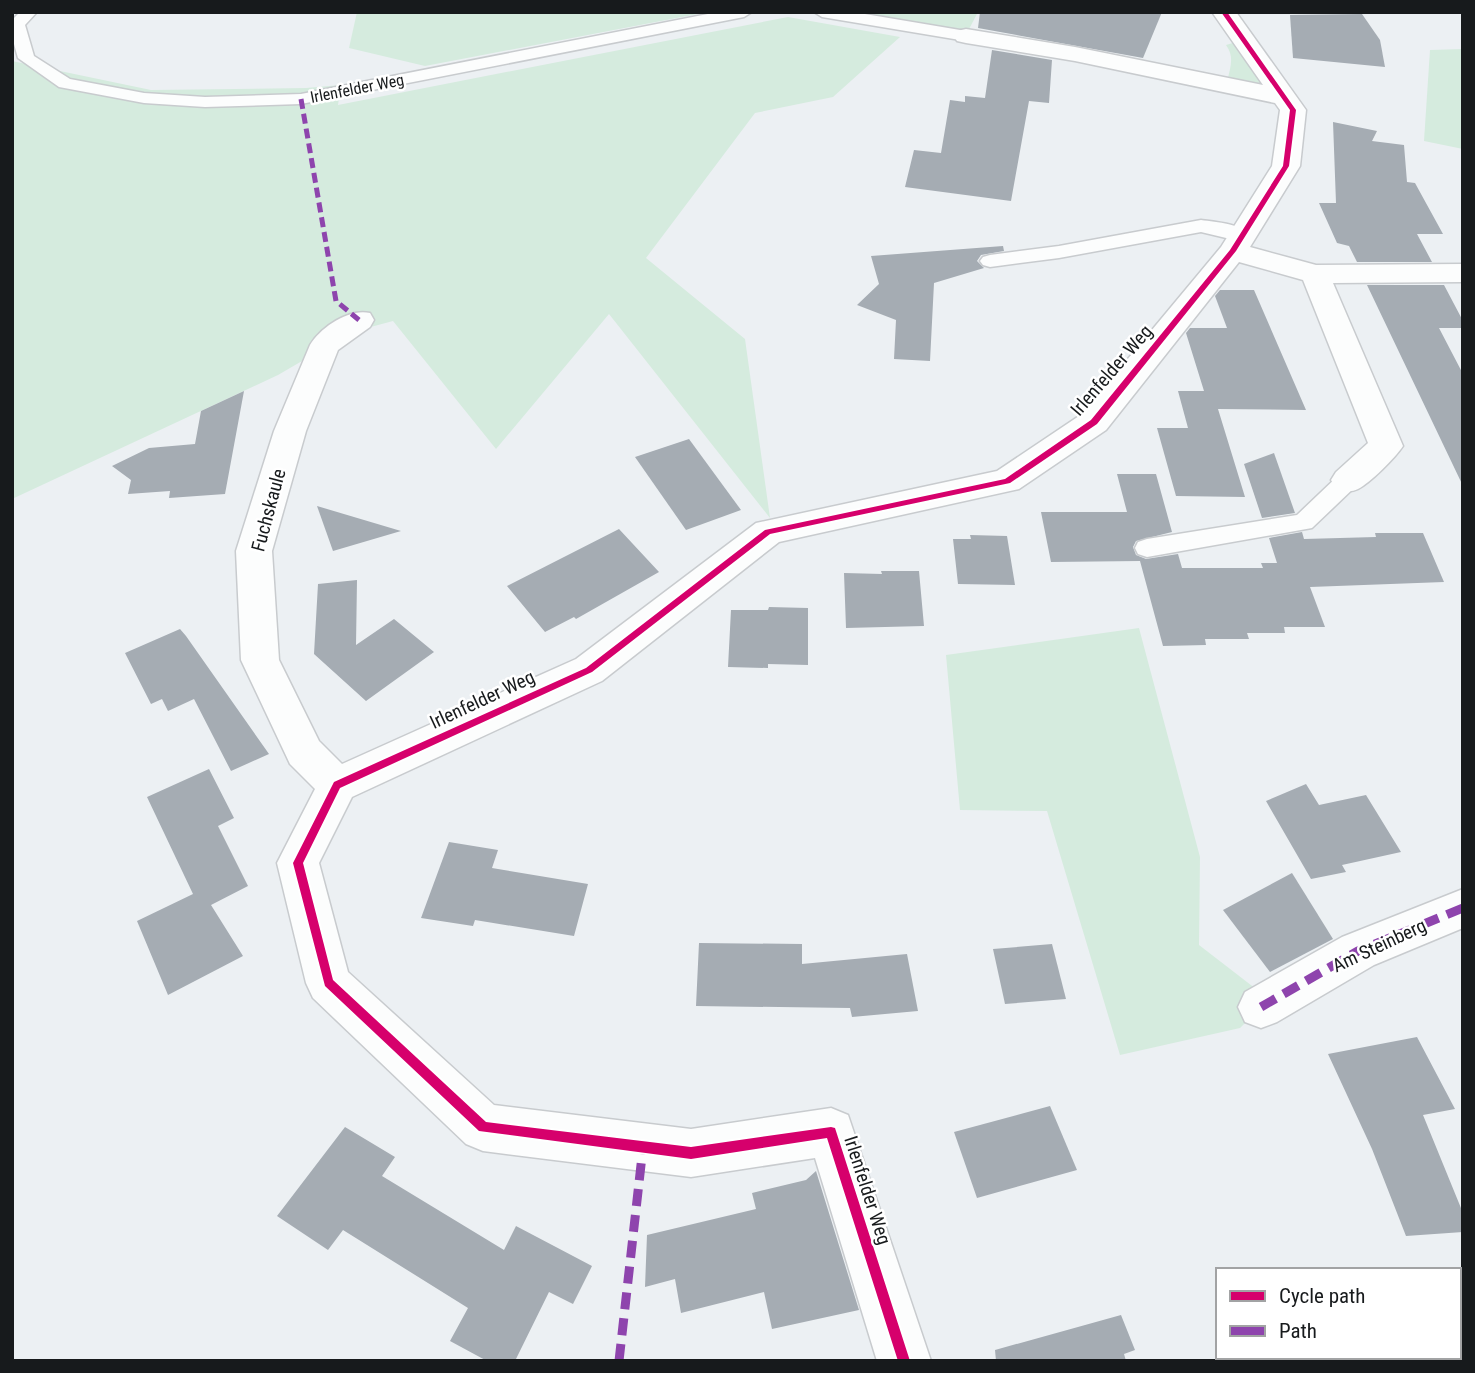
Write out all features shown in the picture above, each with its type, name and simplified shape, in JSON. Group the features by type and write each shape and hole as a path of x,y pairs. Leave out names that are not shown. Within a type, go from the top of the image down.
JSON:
{"street":[{"name":"Irlenfelder Weg","path":"904,1361 831,1132 691,1153 483,1127 329,984 298,863 337,785 589,670 768,532 1007,481 1094,422 1238,244 1286,166 1293,110 1224,12"},
{"path":"966,36 1075,54 1285,97"},
{"path":"1238,244 1315,274 1463,272"},
{"path":"1315,274 1386,446 1348,480"},
{"name":"Fuchskaule","path":"337,785 304,752 260,660 254,551 290,431 325,345 359,320"},
{"name":"Am Steinberg","path":"1261,1007 1358,951 1463,908"}],"lane":[{"name":"Irlenfelder Weg","path":"30,12 17,24 26,58 65,83 144,97 205,102 301,99 744,12"},
{"path":"822,12 966,36"},
{"path":"990,261 1059,252 1201,226 1219,228 1238,244"},
{"path":"1147,548 1304,522 1348,480"}],"green space":[{"path":"357,12 708,12 425,66 349,48"},
{"path":"849,12 978,12 968,31"},
{"path":"788,17 900,37 833,97 755,113 646,258 745,339 770,518 609,314 496,449 393,321 352,332 278,375 12,499 12,61 151,90 341,85 338,105"},
{"path":"1236,42 1269,88 1228,78 1231,57 1226,45"},
{"path":"1463,49 1463,149 1424,141 1430,50"},
{"path":"1139,628 1200,857 1199,945 1269,999 1240,1028 1120,1055 1047,811 960,810 946,655"}],"building":[{"path":"980,12 1162,12 1143,58 978,28"},
{"path":"1362,14 1380,40 1385,67 1293,58 1290,15"},
{"path":"992,50 1052,60 1049,103 1029,101 1011,201 905,187 914,150 941,153 950,100 965,102 965,96 985,98"},
{"path":"1333,122 1377,131 1372,141 1404,145 1407,182 1415,183 1443,234 1417,234 1432,262 1357,262 1349,246 1337,243 1319,203 1336,203"},
{"path":"1003,246 1004,251 981,255 977,261 984,268 934,283 930,361 894,359 896,320 857,305 879,284 871,256"},
{"path":"1367,285 1444,285 1463,321 1463,328 1439,328 1463,374 1463,486"},
{"path":"1220,290 1254,290 1306,410 1218,409 1245,497 1176,496 1157,428 1188,428 1178,391 1204,391 1186,333 1190,328 1227,328 1215,296"},
{"path":"244,391 225,494 169,498 170,491 128,494 131,480 112,466 149,448 195,444 201,411"},
{"path":"689,439 741,510 686,530 635,457"},
{"path":"1274,453 1295,513 1262,518 1244,464"},
{"path":"1117,474 1156,474 1172,532 1136,541 1133,547 1136,555 1146,559 1178,554 1182,568 1263,568 1261,563 1277,563 1269,538 1302,532 1304,539 1376,537 1375,533 1423,533 1444,582 1310,587 1325,627 1284,627 1285,633 1247,633 1249,639 1205,639 1206,645 1163,646 1140,561 1051,562 1041,512 1127,512"},
{"path":"317,506 401,531 333,551"},
{"path":"619,529 659,572 576,619 574,617 545,632 507,586"},
{"path":"970,535 1007,536 1015,585 958,584 953,539 971,539"},
{"path":"881,571 919,571 924,626 846,628 844,573 882,574"},
{"path":"357,580 356,645 394,619 434,652 366,701 314,654 318,584"},
{"path":"769,607 808,608 808,665 728,667 731,610 768,610"},
{"path":"180,629 269,754 231,771 194,699 168,711 162,699 151,704 125,653"},
{"path":"209,769 234,818 218,826 248,886 211,905 243,956 168,995 137,921 193,894 147,797"},
{"path":"1306,784 1319,805 1366,795 1401,852 1342,865 1346,872 1311,879 1266,801"},
{"path":"449,842 498,850 492,868 588,884 574,936 475,920 473,926 421,918"},
{"path":"1292,873 1333,939 1270,972 1223,910"},
{"path":"699,943 802,944 802,964 907,954 918,1011 852,1017 850,1008 696,1006"},
{"path":"1052,944 1066,999 1005,1004 993,949"},
{"path":"1417,1037 1455,1109 1423,1115 1463,1213 1463,1232 1406,1236 1372,1149 1328,1054"},
{"path":"1050,1106 1077,1170 977,1198 954,1132"},
{"path":"345,1127 395,1157 382,1176 504,1250 516,1226 592,1266 573,1304 549,1292 515,1361 487,1361 450,1341 468,1308 343,1230 328,1250 277,1216"},
{"path":"816,1171 859,1310 772,1329 764,1292 681,1313 675,1279 645,1287 647,1235 756,1209 752,1193 806,1180"},
{"path":"1121,1315 1135,1350 1124,1354 1126,1361 996,1361 995,1350"}],"marked path":[{"path":"301,99 336,301 359,320"},
{"path":"1261,1007 1358,951 1463,908"},
{"path":"619,1361 643,1147"}],"cycle path":[{"path":"904,1361 831,1132 691,1153 483,1127 329,983 298,863 337,785 589,670 768,532 1007,481 1094,422 1233,251 1286,166 1293,110 1224,12"}]}
